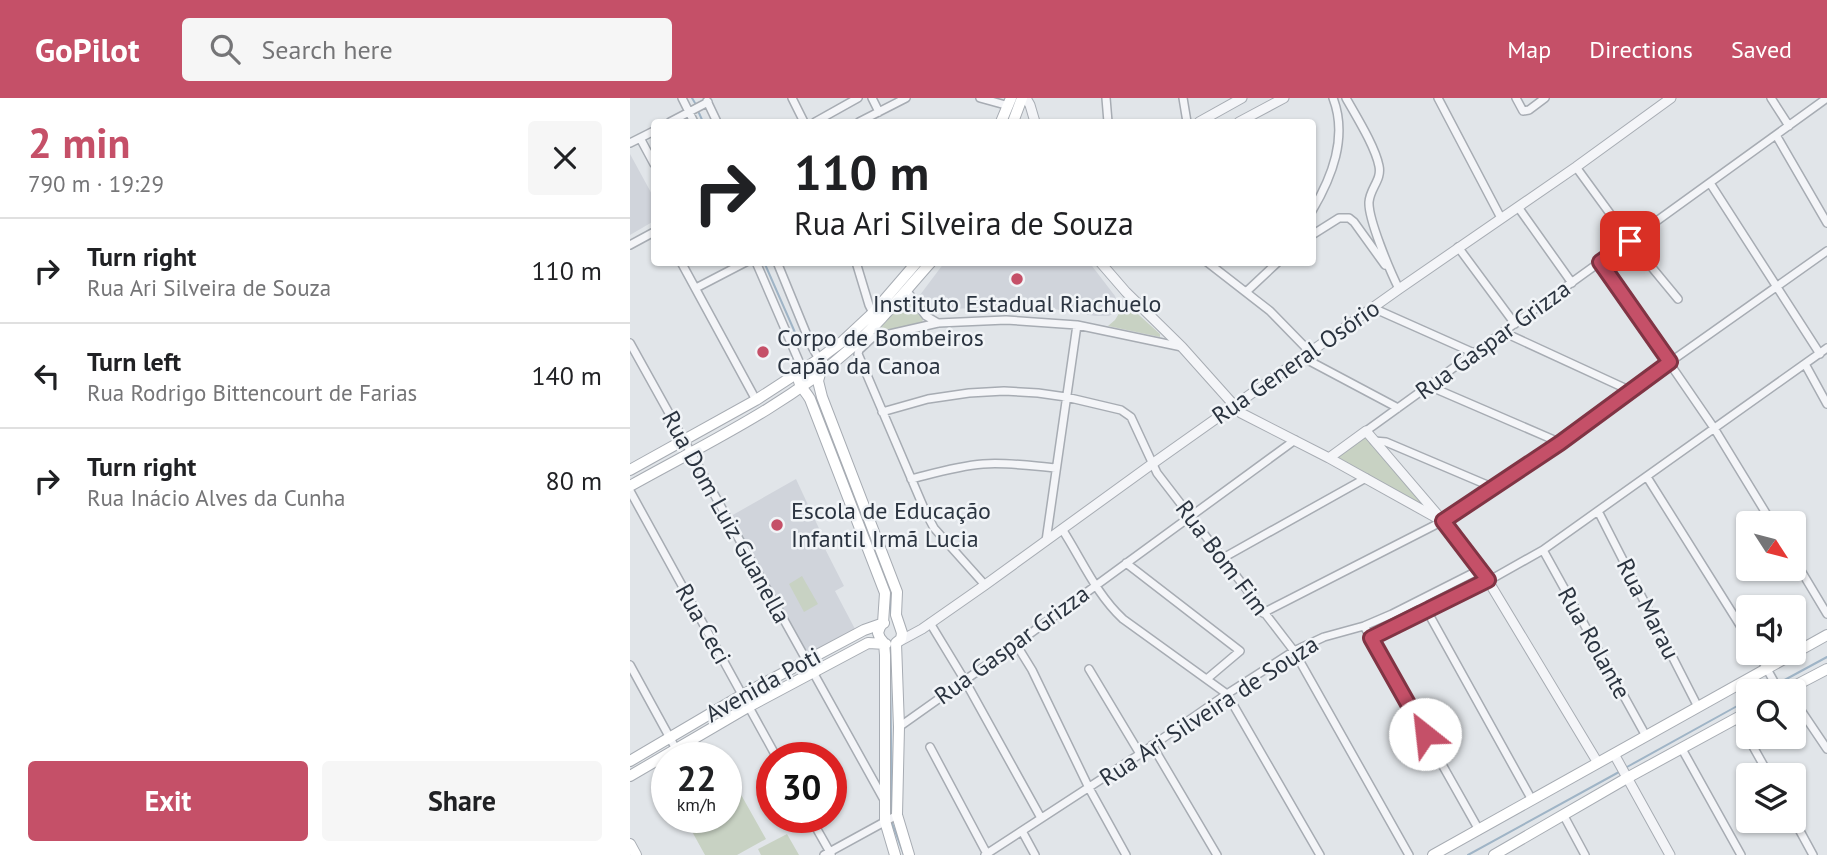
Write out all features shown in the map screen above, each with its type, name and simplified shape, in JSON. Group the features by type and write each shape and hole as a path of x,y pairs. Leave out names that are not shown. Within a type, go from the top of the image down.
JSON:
{"main road":[{"path":"1014,119 1024,98"},
{"path":"1002,119 1010,102"},
{"path":"630,470 751,403 820,359 873,313 914,266"},
{"path":"630,489 753,418 821,373 870,336 927,266"},
{"path":"820,359 824,365 818,381 822,397 897,592 896,615 902,633 897,642 897,815 909,855"},
{"path":"800,373 798,380 810,399 885,593 883,623 878,633 884,643 885,821 894,855"},
{"path":"751,403 753,418"},
{"path":"726,417 733,429"},
{"path":"666,450 673,462"},
{"path":"883,623 896,622 901,627"},
{"name":"Avenida Poti","path":"630,761 742,695 864,630 883,623"},
{"path":"1433,855 1598,763 1616,758 1646,736 1827,635"},
{"name":"Avenida Poti","path":"688,742 867,643 892,645 897,642"},
{"path":"1805,679 1827,669"},
{"path":"1500,854 1626,776 1736,719"},
{"name":"Avenida Poti","path":"630,776 651,764"},
{"path":"630,844 636,855"}],"street":[{"path":"682,98 692,119"},
{"path":"792,98 802,119"},
{"path":"820,119 858,98"},
{"path":"872,98 879,112"},
{"path":"865,119 906,98"},
{"path":"980,98 1010,102"},
{"path":"1024,98 1030,105 1034,119"},
{"path":"1106,98 1108,119"},
{"path":"1183,98 1186,119"},
{"path":"1204,119 1242,98"},
{"path":"1246,119 1284,98"},
{"path":"1316,204 1328,182 1336,154 1338,116 1333,98"},
{"path":"1346,98 1380,168 1378,182 1369,201 1370,213 1399,289"},
{"path":"1438,98 1501,218"},
{"path":"1516,98 1523,111 1529,110 1545,98"},
{"name":"Rua General Osório","path":"897,642 926,626 985,585 1306,354 1671,98"},
{"path":"1771,98 1789,126"},
{"name":"Rua Gaspar Grizza","path":"1329,458 1827,99"},
{"path":"676,119 707,100 716,119"},
{"path":"630,143 651,132"},
{"path":"1776,135 1827,223"},
{"path":"640,138 651,158"},
{"path":"1576,167 1630,241 1678,299"},
{"path":"1710,183 1820,354"},
{"path":"1518,207 1572,283"},
{"path":"1316,232 1339,218 1349,218 1390,271"},
{"path":"630,245 651,234"},
{"path":"1458,247 1515,324"},
{"path":"1263,613 1443,521 1560,443 1827,251"},
{"path":"1600,262 1714,428 1765,511"},
{"path":"683,266 751,403"},
{"path":"696,288 738,266"},
{"path":"758,266 801,366 800,373"},
{"path":"779,266 811,345 820,359"},
{"path":"857,266 873,313"},
{"path":"1103,266 1241,413 1443,521"},
{"path":"1212,266 1270,311 1306,354 1398,408"},
{"path":"1246,292 1274,266"},
{"path":"906,290 926,316 938,323"},
{"path":"1373,308 1474,353"},
{"path":"985,585 934,528 926,513 858,354 870,336 882,337 938,323 1006,320 1077,326 1182,347"},
{"path":"1046,541 1077,326"},
{"path":"1503,332 1631,391"},
{"name":"Rua Dom Luiz Guanella","path":"630,343 885,801"},
{"path":"1371,638 1543,550 1827,348"},
{"path":"1805,364 1824,390 1827,404"},
{"path":"1429,386 1560,443"},
{"name":"Rua Bom Fim","path":"882,412 928,399 1004,391 1066,397 1121,410 1131,417 1152,464 1294,651 1409,855"},
{"path":"1366,432 1481,569 1598,763"},
{"name":"Rua Gaspar Grizza","path":"899,727 1295,440"},
{"path":"1374,441 1386,442 1492,487"},
{"path":"911,479 984,464 1056,468"},
{"path":"1647,477 1736,619"},
{"path":"1223,558 1366,478"},
{"name":"Rua Ceci","path":"630,489 768,742"},
{"name":"Rua Marau","path":"1598,511 1698,706"},
{"path":"1062,529 1095,585 1114,610 1227,694 1320,855"},
{"name":"Rua Rolante","path":"1543,550 1646,736"},
{"path":"1126,563 1240,651 1208,678"},
{"name":"Rua Ari Silveira de Souza","path":"986,854 1294,651 1324,637 1364,626 1481,569"},
{"path":"1806,579 1827,614"},
{"path":"1421,600 1532,800"},
{"path":"901,627 926,626 964,679 1041,818"},
{"path":"1364,626 1479,830"},
{"path":"1016,644 1032,670 1089,788 1126,855"},
{"path":"630,665 672,742"},
{"path":"1766,665 1774,679"},
{"path":"1089,669 1140,754"},
{"path":"1806,718 1827,749"},
{"path":"1152,746 1217,855"},
{"path":"930,747 986,854"},
{"path":"1682,748 1741,855"},
{"path":"1616,758 1670,855"},
{"path":"818,833 828,854 897,815"},
{"path":"1564,816 1586,855"},
{"path":"1022,831 1035,855"},
{"path":"1801,833 1813,855"}],"shaded area":[{"path":"630,154 651,192 651,223 630,235"},
{"name":"Instituto Estadual Riachuelo","path":"942,266 1092,266 1118,304 1117,311 1109,316 1012,306 933,310 920,295"},
{"path":"796,479 823,537 820,539 844,586 835,591 855,629 808,655 731,516"}],"green space":[{"path":"906,299 923,319 922,324 884,333 881,331 880,328"},
{"path":"1124,305 1129,306 1160,334 1160,337 1108,326"},
{"path":"1366,437 1427,508 1335,458"},
{"path":"802,576 818,604 804,612 789,584"},
{"path":"742,796 756,821 756,833 763,833 766,839 737,855 705,855 693,833 742,833"},
{"path":"787,834 799,855 761,855 758,849"}],"waterway":[{"path":"692,98 695,103"},
{"path":"699,113 702,119"},
{"path":"766,266 797,337"},
{"path":"874,550 889,591"},
{"path":"890,596 891,615"},
{"path":"1786,679 1827,657"},
{"path":"890,666 892,811"},
{"path":"1627,767 1736,707"},
{"path":"1468,855 1619,772"},
{"path":"892,823 904,855"}],"place":[{"name":"Instituto Estadual Riachuelo","path":"1017,279"},
{"name":"Corpo de Bombeiros Capão da Canoa","path":"763,352"},
{"name":"Escola de Educação Infantil Irmã Lucia","path":"777,525"}],"route":[{"path":"1425,734 1371,638 1488,580 1443,521 1560,443 1670,362 1600,262 1630,241"}]}
